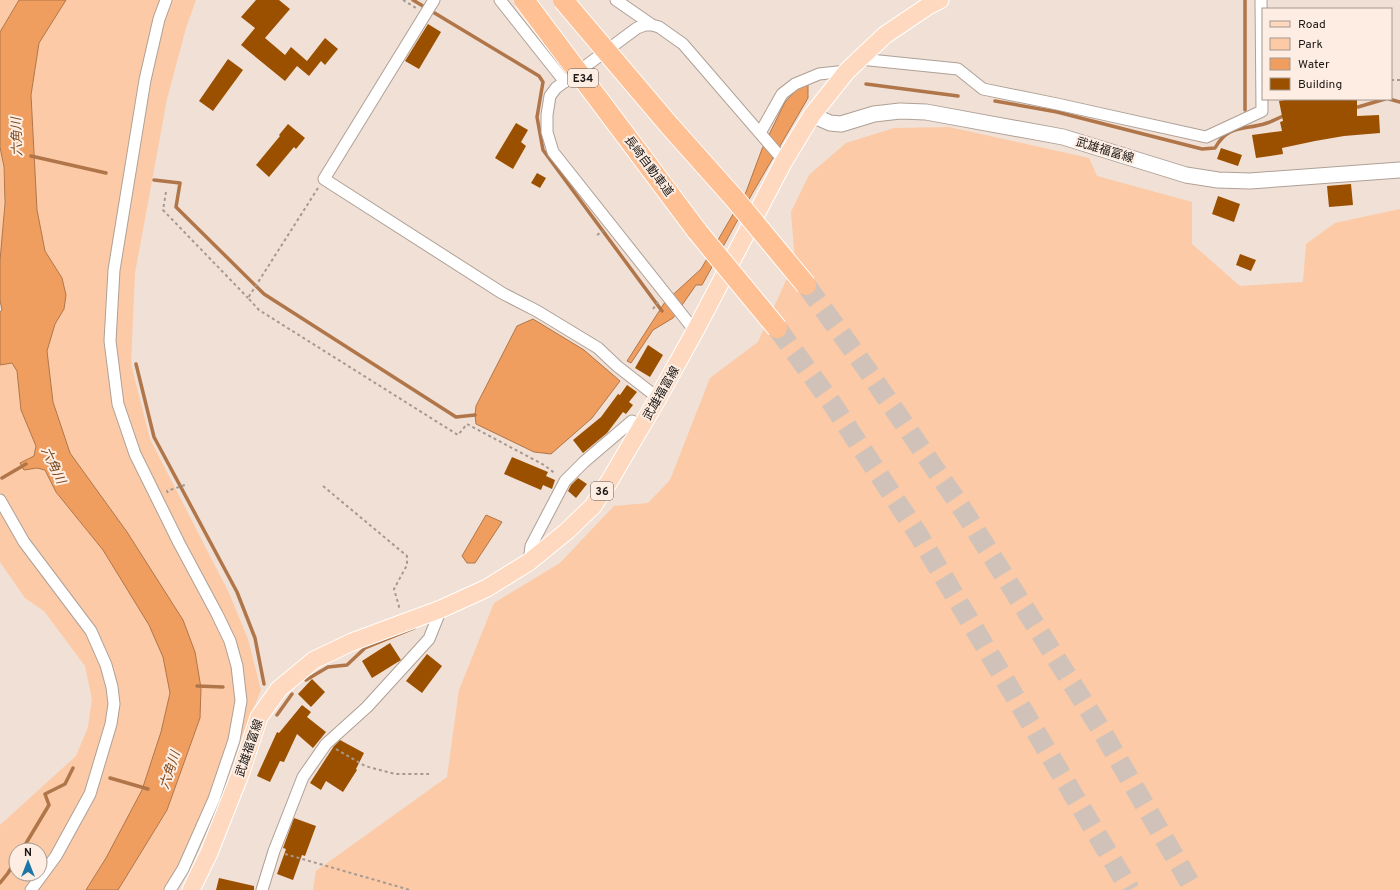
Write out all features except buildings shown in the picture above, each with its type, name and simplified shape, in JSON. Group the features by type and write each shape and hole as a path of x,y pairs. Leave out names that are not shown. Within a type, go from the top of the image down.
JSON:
{"highway":[{"name":"長崎自動車道","path":"524,0 697,231 777,328"},
{"name":"E34","path":"563,0 668,125 734,198 806,285"}],"main road":[{"name":"武雄福富線","path":"191,890 209,853 238,780 259,717 279,689 314,660 352,642 441,609 487,588 529,562 567,531 592,506 610,480 642,426 695,331 781,158 812,115 847,71 885,35 928,6 940,0"}],"street":[{"path":"166,0 159,19 145,80 114,270 110,340 118,404 134,454 230,641 237,666 241,701 234,740 214,799 183,869 170,890"},
{"path":"500,0 565,82"},
{"path":"616,0 652,25"},
{"path":"860,59 958,69 983,89 1206,138 1262,111 1261,0"},
{"path":"430,6 324,178 502,293 537,311 598,348 616,366 658,398"},
{"path":"695,331 684,317 662,296 553,152 547,132 547,115 550,96 556,88 638,28 645,25 652,25 659,27 683,44 781,158"},
{"path":"762,135 782,94 795,84 819,74 847,71"},
{"name":"武雄福富線","path":"812,115 830,123 841,124 874,114 900,111 926,112 1063,137 1186,175 1218,180 1250,182 1400,170"},
{"path":"529,562 531,546 565,481 584,462 632,421 642,426"},
{"path":"0,500 24,542 91,631 106,665 112,687 114,704 111,724 90,794 56,856 31,890"},
{"path":"262,890 274,851 303,777 326,744 366,707 429,638 441,609"}],"path":[{"path":"404,0 430,6"},
{"path":"248,298 324,178"},
{"path":"166,192 163,210 260,310 458,435 467,424 544,465 565,481"},
{"path":"653,309 662,296"},
{"path":"177,488 185,485"},
{"path":"323,486 407,556 407,565 394,589 404,623"},
{"path":"326,744 365,766 394,774 430,774"},
{"path":"274,851 410,890"}],"green space":[{"path":"0,0 19,0 0,32"},
{"path":"66,0 196,0 186,28 167,99 135,273 131,364 150,439 229,593 248,639 261,690 239,744 229,750 178,867 164,890 118,890 167,810 200,718 127,532 70,453 53,402 47,351 55,324 64,309 62,278 45,251 37,210 31,95 39,43"},
{"path":"949,127 1089,158 1097,176 1192,202 1192,244 1240,286 1303,282 1306,244 1335,223 1400,209 1400,890 313,890 316,871 447,777 459,690 494,603 560,563 614,506 648,503 670,480 710,378 758,342 795,261 791,212 809,175 846,143 894,128"},
{"path":"0,147 4,190 0,261"},
{"path":"13,363 17,371 21,410 36,446 34,456 20,463 24,470 37,468 45,470 56,492 103,550 149,625 163,657 170,693 161,732 142,790 106,858 86,890 0,890 0,825 76,756 88,727 92,699 85,666 44,611 25,598 0,562 0,365"}],"water":[{"name":"六角川","path":"19,0 66,0 39,43 31,95 37,210 45,251 62,278 66,295 64,309 55,324 47,351 53,402 70,453 127,532 183,620 195,652 201,688 200,718 167,810 118,890 86,890 106,858 142,790 161,732 170,693 163,657 149,625 103,550 56,492 45,470 37,468 24,470 20,463 34,456 36,446 21,410 17,371 12,363 0,365 0,312 2,310 0,300 0,261 5,203 4,167 0,147 0,32"},
{"path":"808,85 808,98 752,194 702,285 696,285 673,318 653,330 631,363 627,361 665,302 701,269 746,192 762,149 785,102 797,89"},
{"path":"533,319 584,350 620,381 592,418 551,454 534,452 476,424 476,406 517,326"},
{"path":"486,515 502,522 475,563 467,563 462,556"}],"waterway":[{"path":"413,0 539,76 543,82 537,117 543,150 662,311"},
{"path":"1245,0 1245,110"},
{"path":"866,84 958,96"},
{"path":"1353,107 1382,100"},
{"path":"1392,100 1400,102"},
{"path":"995,101 1057,112 1202,149 1215,148 1220,140 1232,131 1267,123 1285,115"},
{"path":"31,156 106,173"},
{"path":"154,180 180,183 176,207 264,294 456,417 475,415"},
{"path":"136,364 154,437 237,592 255,638 264,684"},
{"path":"2,478 26,464"},
{"path":"306,680 328,667 347,665 365,648 414,628"},
{"path":"197,686 223,687"},
{"path":"277,715 292,694"},
{"path":"27,842 49,805 45,794 65,784 73,768"},
{"path":"110,778 148,789"},
{"path":"0,883 8,873"}],"tunnel":[{"path":"806,285 868,371 961,507 1100,728 1194,890"},
{"path":"777,328 831,402 918,534 1130,890"}]}
